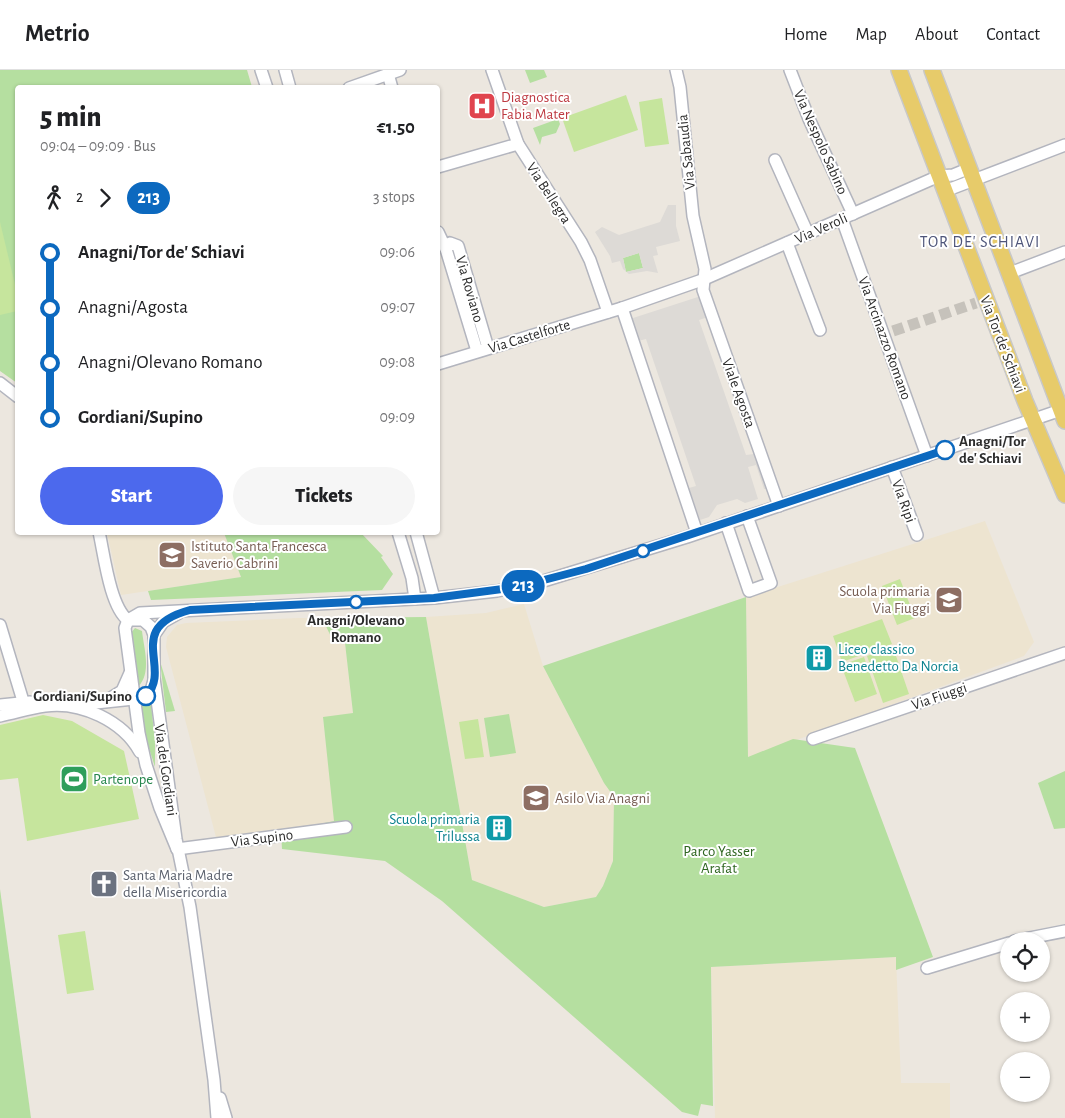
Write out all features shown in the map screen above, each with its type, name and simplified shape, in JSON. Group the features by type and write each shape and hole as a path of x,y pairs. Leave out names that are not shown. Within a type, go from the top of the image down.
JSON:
{"main road":[{"name":"Via Tor de' Schiavi","path":"899,70 1033,419 1065,495"},
{"name":"Via Tor de' Schiavi","path":"932,70 1064,411"}],"street":[{"path":"261,70 266,85"},
{"path":"285,70 289,85"},
{"path":"357,85 400,70"},
{"name":"Via Bellegra","path":"492,70 518,144 581,242 590,260 608,312"},
{"name":"Via Sabaudia","path":"676,70 680,88 692,216 705,269 702,280"},
{"name":"Via Nespolo Sabino","path":"790,70 848,216"},
{"path":"388,74 391,85"},
{"path":"440,166 518,144"},
{"path":"939,176 972,174 1065,146"},
{"path":"775,160 808,234"},
{"path":"945,191 972,174"},
{"name":"Via Veroli","path":"622,308 702,280 939,176"},
{"name":"Via Arcinazzo Romano","path":"848,216 927,456"},
{"name":"Via Roviano","path":"440,236 482,350"},
{"path":"786,243 820,330"},
{"path":"1010,273 1065,252"},
{"name":"Viale Agosta","path":"702,280 702,290 779,506"},
{"path":"622,308 697,533"},
{"name":"Via Castelforte","path":"440,363 622,308"},
{"path":"0,383 15,395"},
{"path":"128,620 140,613 434,598 497,592 537,583 697,533 1033,419 1064,411"},
{"name":"Via Ripi","path":"892,467 916,535"},
{"path":"726,523 749,590 771,583 748,516"},
{"path":"99,535 116,602 121,613 128,620 143,620 151,627 154,635"},
{"path":"399,535 412,578 415,599"},
{"path":"417,535 434,598"},
{"path":"154,635 166,619 190,610"},
{"name":"Via dei Gordiani","path":"128,620 125,628 134,700 146,765 160,808 177,849"},
{"path":"0,625 23,702"},
{"name":"Via dei Gordiani","path":"154,635 154,678 177,849 190,907 214,1080 217,1118"},
{"name":"Via Fiuggi","path":"814,739 1065,653"},
{"path":"97,704 114,698 122,691 131,671"},
{"path":"0,716 46,706 134,700 148,694 154,678"},
{"path":"0,705 23,702 46,706"},
{"path":"70,705 109,720 123,729 131,738 146,765"},
{"name":"Via Supino","path":"177,849 346,827"},
{"path":"1050,934 1065,931"},
{"path":"927,968 1000,946"},
{"name":"Via dei Gordiani","path":"214,1080 226,1118"}],"shaded area":[{"path":"668,205 676,205 676,226 680,241 656,247 658,255 653,256 658,273 647,271 629,274 626,272 643,268 639,253 623,258 626,271 623,269 620,261 612,263 610,256 595,232 602,227 619,235 660,222"},
{"path":"701,296 708,317 699,320 746,455 754,454 766,489 764,489 756,465 748,467 758,499 745,503 737,499 717,505 709,517 700,520 689,488 696,486 646,339 638,341 630,319"},
{"path":"985,521 1034,642 1024,656 748,758 746,597"},
{"name":"Istituto Santa Francesca Saverio Cabrini","path":"107,535 225,535 241,577 121,595"},
{"path":"524,604 543,666 604,783 614,797 613,861 603,886 596,897 544,907 472,880 426,617 486,613"},
{"path":"322,618 334,643 345,642 353,713 323,718 335,822 217,841 166,647 167,637 177,625 186,623"},
{"path":"896,957 901,1083 950,1083 950,1118 715,1118 711,967"}],"green space":[{"path":"0,70 247,70 251,85 15,85 15,382 0,371"},
{"path":"525,70 544,70 547,77 530,83"},
{"path":"626,95 638,130 574,152 562,118"},
{"path":"662,98 669,144 645,147 639,102"},
{"path":"558,119 560,124 556,133 542,137 540,145 533,128"},
{"path":"0,222 15,285 15,311 0,315"},
{"path":"639,253 643,268 626,272 623,258"},
{"path":"225,535 363,535 383,556 381,557 393,574 382,590 151,600 148,591 241,577"},
{"path":"900,579 915,618 897,625 882,586"},
{"name":"Parco Yasser Arafat","path":"746,597 748,757 793,739 855,748 933,957 896,970 896,957 711,967 713,1106 701,1104 698,1116 682,1112 442,901 385,861 282,849 281,832 334,821 323,717 353,713 345,643 334,643 322,618 426,617 472,880 544,907 596,897 603,886 613,861 614,797 604,783 543,666"},
{"path":"882,619 892,644 842,662 833,636"},
{"path":"135,628 142,631 146,660 145,675 138,687 131,633"},
{"path":"893,647 909,694 883,703 867,656"},
{"path":"864,657 877,694 855,702 841,665"},
{"path":"160,661 175,711 166,712"},
{"path":"151,704 155,742 155,767 145,736 141,706"},
{"path":"509,714 516,753 490,757 484,718"},
{"name":"Partenope","path":"43,715 72,721 124,751 139,819 27,841 18,778 0,780 0,725"},
{"path":"478,719 484,757 465,759 459,722"},
{"path":"1065,771 1065,828 1054,829 1038,783"},
{"path":"0,889 31,1118 0,1118"},
{"path":"85,931 94,990 67,994 58,935"}],"tunnel":[{"path":"893,331 976,303"}],"bus line":[{"name":"213","path":"146,696 151,691 154,678 153,654 156,630 170,617 182,612 190,610 434,598 497,592 569,575 945,450"}],"place":[{"name":"Diagnostica Fabia Mater","path":"482,106"},
{"name":"Anagni/Tor de' Schiavi","path":"945,450"},
{"name":"Istituto Santa Francesca Saverio Cabrini","path":"172,555"},
{"name":"Scuola primaria Via Fiuggi","path":"949,600"},
{"name":"Anagni/Olevano Romano","path":"356,602"},
{"name":"Liceo classico Benedetto Da Norcia","path":"819,658"},
{"name":"Gordiani/Supino","path":"146,696"},
{"name":"Partenope","path":"74,779"},
{"name":"Asilo Via Anagni","path":"536,798"},
{"name":"Scuola primaria Trilussa","path":"499,828"},
{"name":"Santa Maria Madre della Misericordia","path":"104,884"}],"district":[{"name":"TOR DE' SCHIAVI","path":"980,241"}]}
